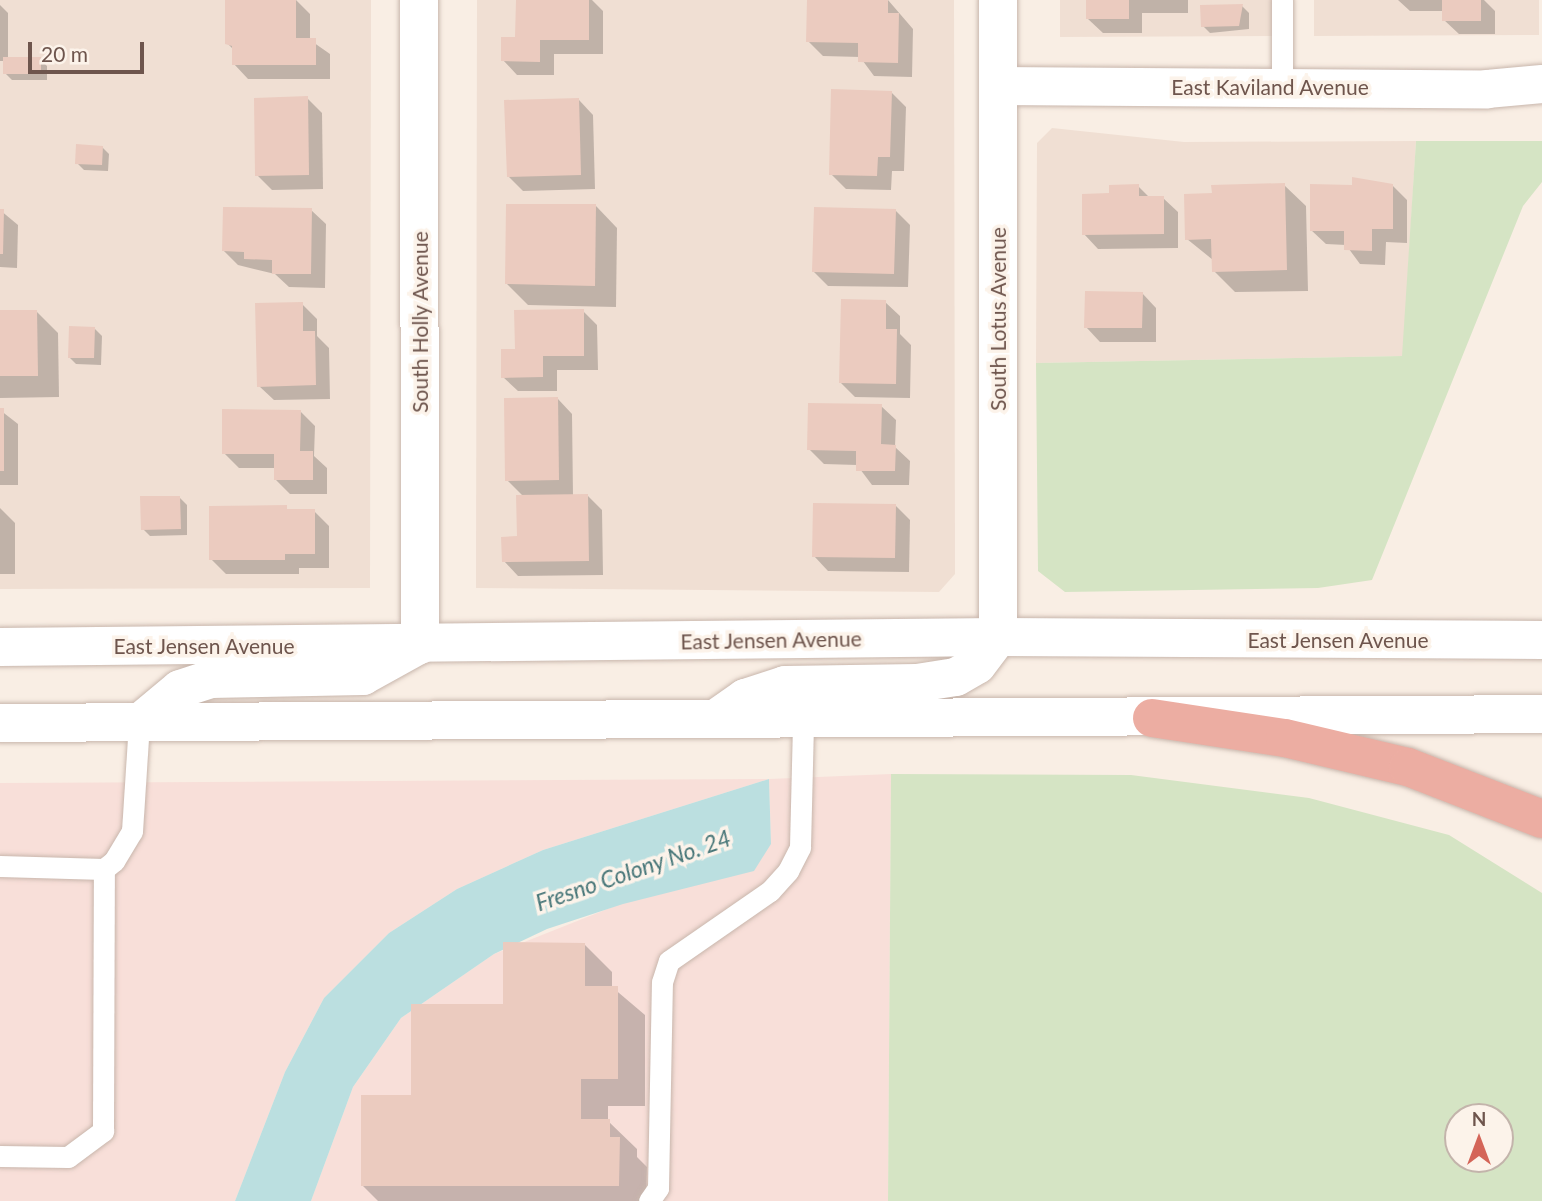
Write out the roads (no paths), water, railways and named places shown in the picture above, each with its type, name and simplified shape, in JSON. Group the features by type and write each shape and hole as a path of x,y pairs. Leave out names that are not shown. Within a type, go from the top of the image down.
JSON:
{"highway":[{"path":"1152,718 1285,738 1408,767 1542,819"}],"main road":[{"name":"South Holly Avenue","path":"419,0 420,645"},
{"name":"South Lotus Avenue","path":"998,0 998,637"},
{"name":"East Kaviland Avenue","path":"998,86 1487,89 1542,84"},
{"name":"East Jensen Avenue","path":"0,648 998,637 1542,640"},
{"path":"713,720 745,698 785,685 916,683 956,677 976,665 998,637"},
{"path":"139,723 180,689 210,679 363,676 420,645"},
{"path":"0,723 1542,714"}],"lane":[{"path":"1282,0 1282,87"},
{"path":"649,1201 657,1188 662,982 669,961 770,891 788,871 800,847 803,720"},
{"path":"0,1156 68,1157 103,1132 104,869 132,831 139,723"},
{"path":"0,866 104,869"}],"water":[{"name":"Fresno Colony No. 24","path":"769,779 771,844 754,871 623,904 547,929 494,954 401,1018 353,1087 311,1201 235,1201 285,1072 324,998 389,933 457,889 543,850"}]}
